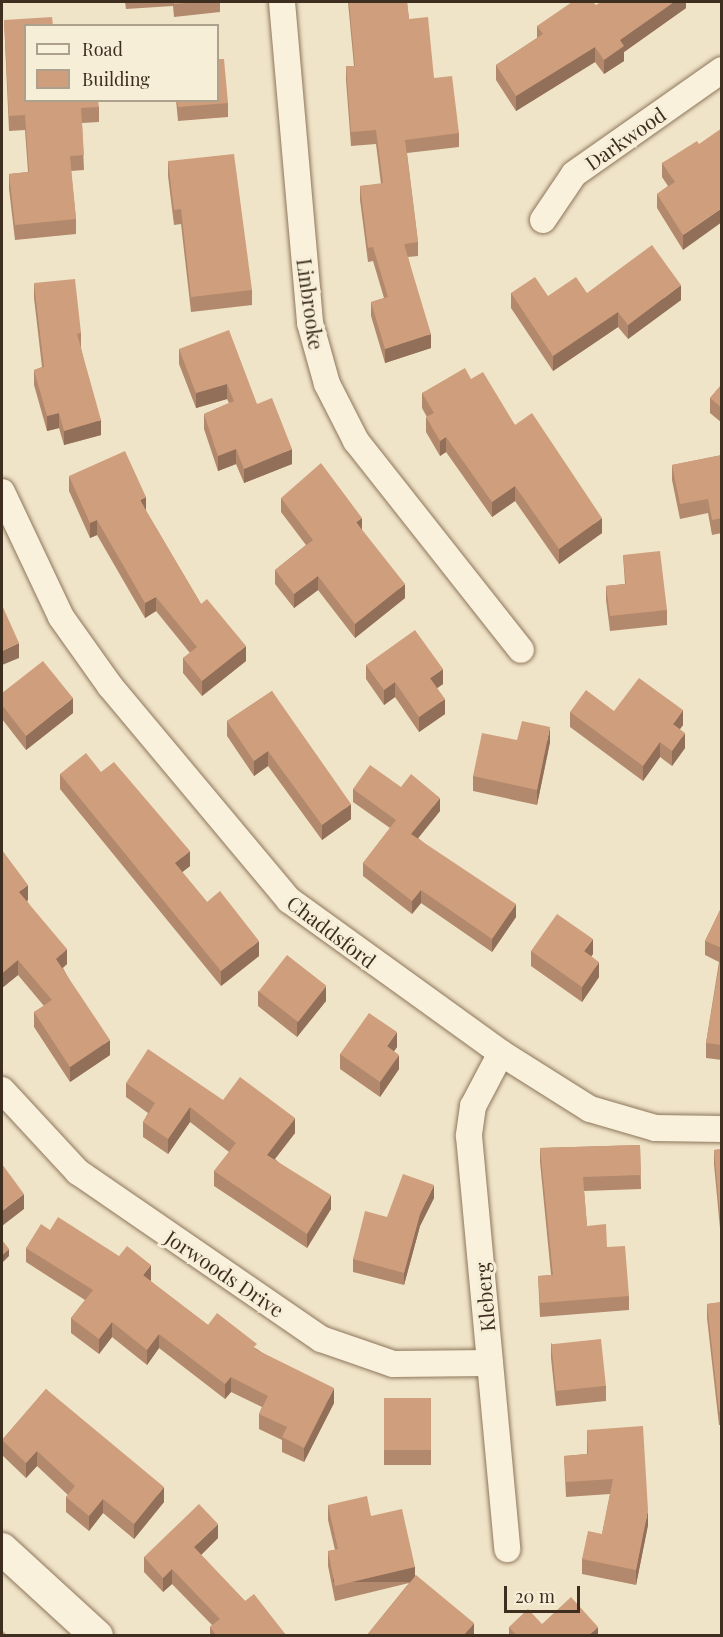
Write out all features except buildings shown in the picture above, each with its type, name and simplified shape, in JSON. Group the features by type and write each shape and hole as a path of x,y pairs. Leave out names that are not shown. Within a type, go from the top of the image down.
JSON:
{"street":[{"name":"Linbrooke","path":"282,2 310,323 327,384 356,441 521,650"},
{"name":"Darkwood","path":"543,220 574,174 722,70"},
{"name":"Chaddsford","path":"2,492 61,617 110,686 263,872 289,900 501,1053 590,1109 655,1128 722,1129"},
{"name":"Kleberg","path":"501,1053 473,1106 469,1136 507,1549"},
{"name":"Jorwoods Drive","path":"2,1090 78,1172 321,1339 393,1364 490,1364"},
{"path":"2,1549 97,1635"}]}
